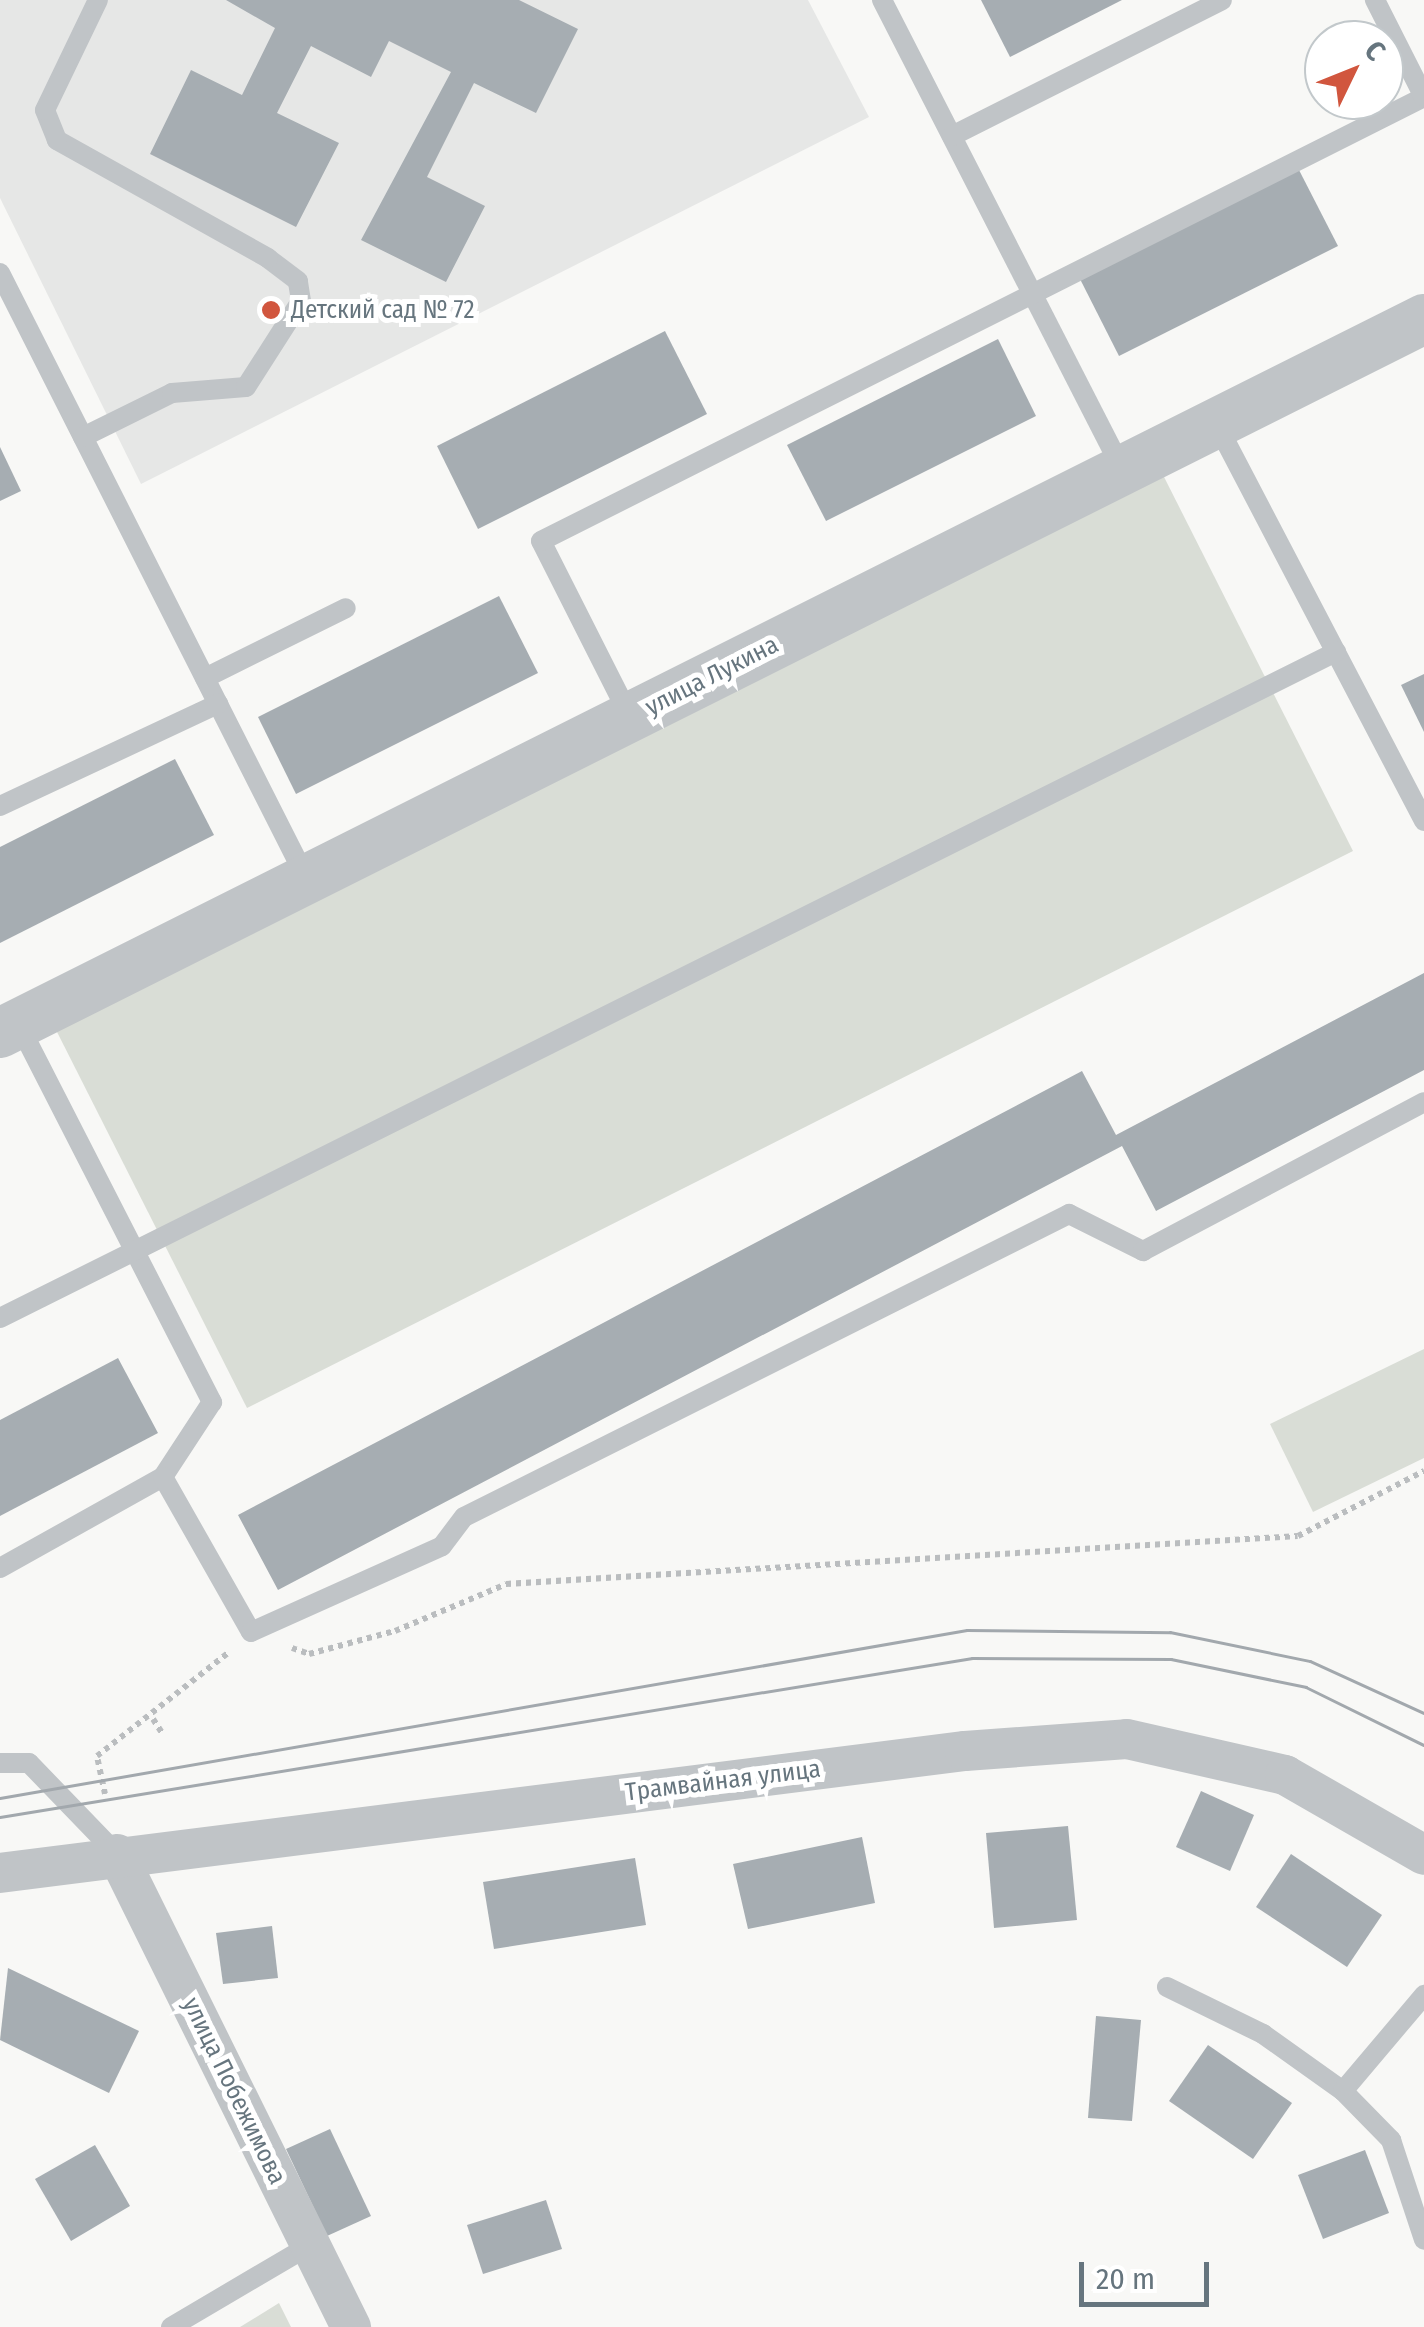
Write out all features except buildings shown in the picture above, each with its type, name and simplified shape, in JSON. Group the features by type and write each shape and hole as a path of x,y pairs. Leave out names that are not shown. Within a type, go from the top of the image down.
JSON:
{"street":[{"name":"улица Лукина","path":"9,1029 1424,319"},
{"name":"Трамвайная улица","path":"0,1873 117,1854 1127,1739 1285,1775 1424,1856"},
{"name":"улица Побежимова","path":"117,1854 351,2327"}],"lane":[{"path":"83,437 172,393 246,387 302,301 298,282 268,258 57,140 45,110 98,0"},
{"path":"882,0 1123,470"},
{"path":"952,136 1222,0"},
{"path":"630,717 541,541 1424,97 1375,0"},
{"path":"0,273 307,879"},
{"path":"1216,423 1424,821"},
{"path":"205,678 346,608"},
{"path":"0,1318 136,1254 1336,652"},
{"path":"0,806 218,704"},
{"path":"0,1568 163,1477 212,1402 136,1254 9,1029"},
{"path":"163,1477 252,1632 442,1546 464,1516 1069,1214 1143,1250 1424,1102"},
{"path":"0,1763 28,1763 117,1854"},
{"path":"1166,1987 1263,2034 1343,2091 1391,2140 1424,2240"},
{"path":"1343,2091 1424,1995"},
{"path":"171,2327 310,2245"}],"path":[{"path":"117,1854 97,1756 153,1720 252,1632 308,1654 395,1631 506,1584 1298,1536 1424,1470"},
{"path":"153,1720 162,1733"}],"shaded area":[{"name":"Детский сад № 72","path":"0,0 808,0 869,117 141,484 0,198"},
{"path":"1161,471 1353,851 247,1408 55,1028"},
{"path":"1424,1349 1424,1458 1313,1512 1270,1424"},
{"path":"279,2303 291,2327 240,2327"}],"tram line":[{"path":"0,1798 967,1630 1170,1632 1310,1661 1424,1713"},
{"path":"0,1817 972,1658 1171,1659 1306,1687 1424,1745"}],"place":[{"name":"Детский сад № 72","path":"271,310"}]}
